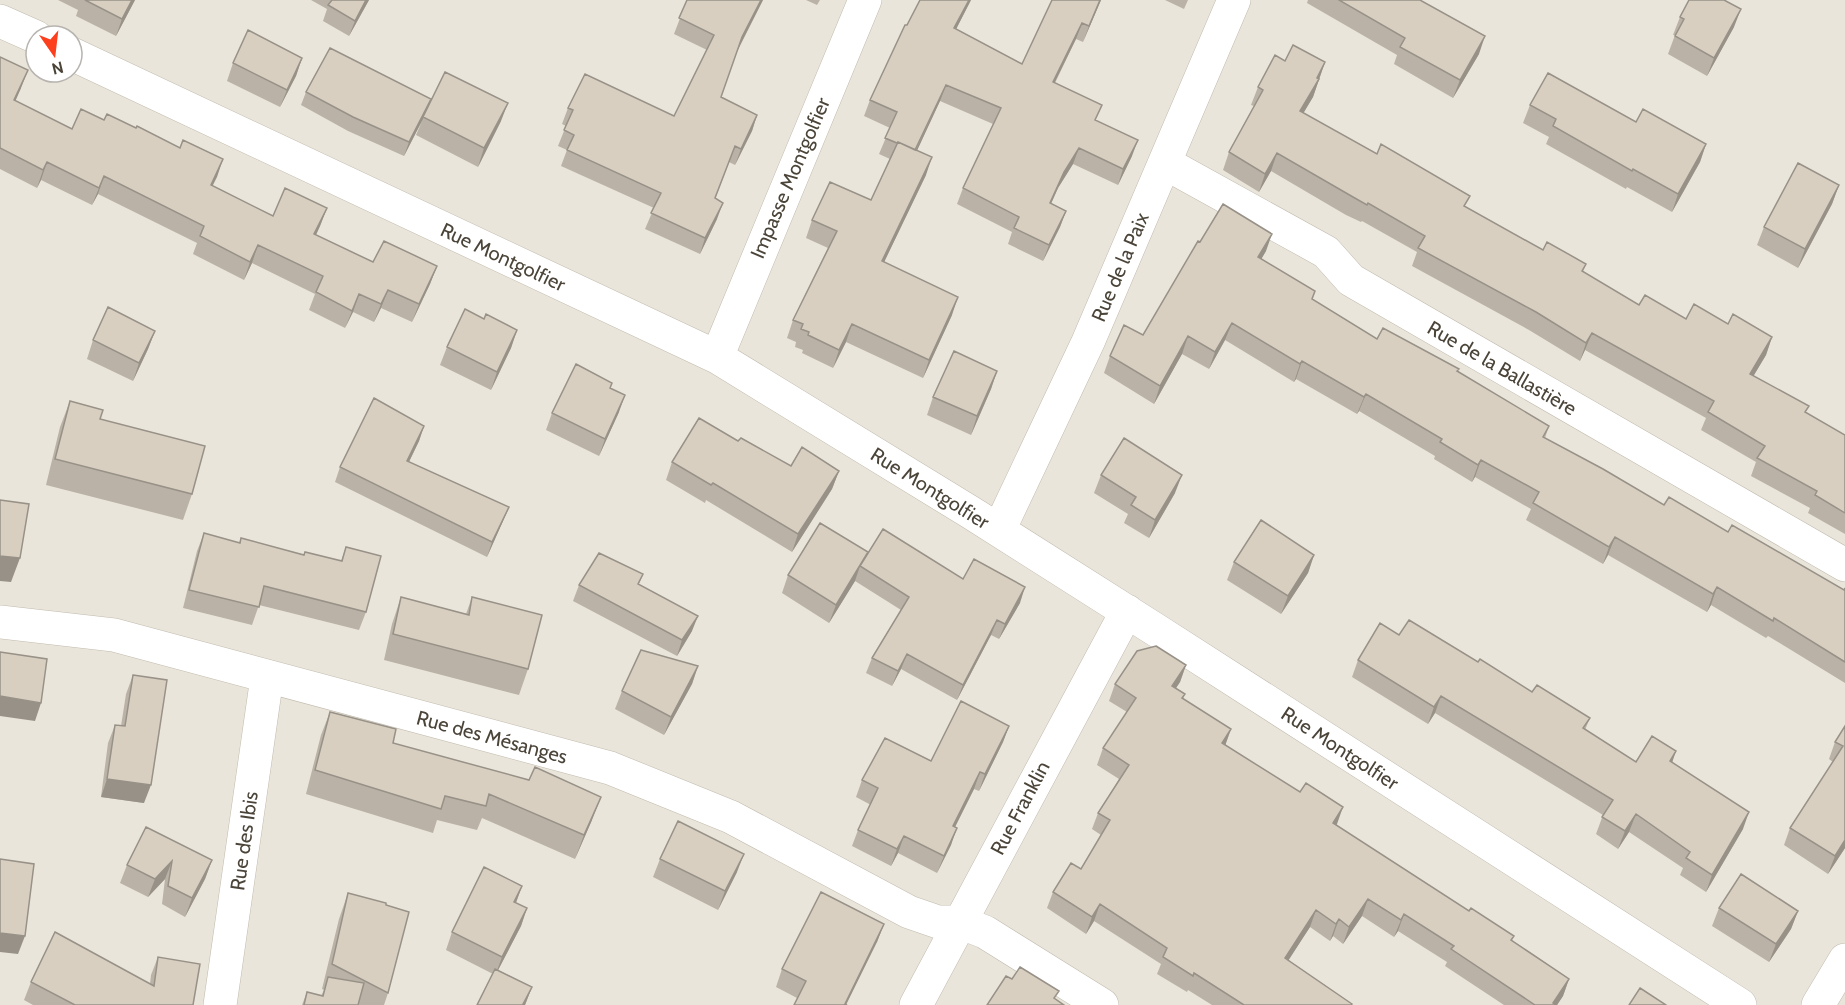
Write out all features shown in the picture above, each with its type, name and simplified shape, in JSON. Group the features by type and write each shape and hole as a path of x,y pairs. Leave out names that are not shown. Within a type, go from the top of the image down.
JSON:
{"street":[{"name":"Impasse Montgolfier","path":"717,357 865,0"},
{"name":"Rue de la Paix","path":"999,530 1088,342 1234,0"},
{"path":"0,21 24,32"},
{"name":"Rue Montgolfier","path":"84,60 717,357 999,530 1740,1005"},
{"name":"Rue de la Ballastière","path":"1165,163 1326,252 1351,280 1845,565"},
{"name":"Rue Franklin","path":"916,1005 1126,611"},
{"name":"Rue des Mésanges","path":"0,622 114,634 610,768 731,817 909,912 938,922 959,922 985,932 1102,1005"},
{"name":"Rue des Ibis","path":"220,1005 267,677"},
{"path":"1818,1005 1845,960"}],"shaded area":[{"path":"0,0 1845,0 1845,1005 0,1005"}],"building":[{"path":"85,0 132,0 122,19"},
{"path":"332,0 366,0 355,21 328,5"},
{"path":"687,0 761,0 742,37 721,97 757,115 741,149 735,146 715,198 723,203 705,238 651,213 661,193 567,150 574,135 564,130 573,110 568,108 585,74 674,116 714,35 679,18"},
{"path":"920,0 969,0 954,28 1022,64 1052,0 1100,0 1089,26 1082,23 1053,82 1102,105 1095,120 1138,140 1123,169 1079,148 1064,172 1050,203 1066,211 1049,245 1014,228 1019,217 963,188 1001,108 946,85 915,150 885,138 897,112 870,100 905,25"},
{"path":"1339,0 1420,0 1485,36 1460,80 1400,47 1405,38"},
{"path":"1689,0 1724,0 1741,9 1714,58 1675,36 1684,19 1680,17"},
{"path":"248,30 302,58 287,90 233,63"},
{"path":"1293,45 1325,62 1317,78 1319,79 1300,111 1377,154 1381,144 1470,196 1464,206 1543,250 1547,242 1586,264 1582,271 1639,305 1645,295 1686,319 1694,304 1728,324 1733,314 1772,337 1750,374 1809,406 1805,412 1845,435 1845,513 1815,495 1817,491 1757,458 1765,446 1708,412 1714,401 1592,333 1586,343 1536,312 1418,248 1425,236 1277,153 1265,174 1229,152 1263,90 1258,87 1275,55 1285,61"},
{"path":"330,48 431,99 409,142 353,117 306,92"},
{"path":"0,57 24,68 24,79 14,100 72,129 81,109 104,120 107,114 180,148 183,140 223,159 211,185 273,216 285,188 327,208 314,234 373,262 384,241 437,266 419,304 388,290 381,304 359,294 352,311 316,292 323,276 258,245 250,262 200,236 204,226 104,176 99,188 47,162 43,170 0,148"},
{"path":"445,72 508,103 484,148 423,117"},
{"path":"1548,73 1636,122 1643,109 1706,144 1678,194 1553,126 1556,119 1530,105"},
{"path":"898,142 932,157 882,261 958,297 929,360 852,324 839,350 808,335 809,332 801,329 803,324 793,320 837,231 812,220 830,182 871,200"},
{"path":"1798,163 1839,185 1805,249 1764,227"},
{"path":"1223,204 1272,234 1258,257 1315,291 1312,299 1377,339 1383,328 1459,369 1457,371 1549,426 1543,437 1664,505 1669,497 1728,532 1732,525 1844,590 1845,588 1845,662 1774,618 1773,621 1717,587 1713,594 1615,537 1609,547 1533,503 1539,492 1481,460 1478,465 1440,442 1442,439 1366,394 1364,397 1302,361 1300,364 1232,323 1215,352 1188,336 1160,386 1110,356 1124,325 1143,335 1198,241 1200,242"},
{"path":"108,307 155,331 139,363 93,340"},
{"path":"465,309 484,319 486,314 517,330 497,372 447,347"},
{"path":"954,351 997,371 977,416 933,397"},
{"path":"576,364 612,383 610,388 625,395 605,439 552,413"},
{"path":"374,398 424,426 407,461 509,507 492,542 340,467"},
{"path":"70,401 103,410 100,419 205,446 192,494 55,459"},
{"path":"699,418 738,441 741,438 791,466 802,447 839,471 798,534 713,483 711,485 672,462"},
{"path":"1124,438 1182,475 1155,520 1131,505 1136,497 1101,475"},
{"path":"0,500 29,504 20,558 0,556"},
{"path":"1261,520 1314,555 1288,596 1234,562"},
{"path":"820,523 868,552 836,605 788,575"},
{"path":"883,529 963,579 974,559 1025,587 1005,624 997,620 963,685 907,654 898,671 872,658 909,597 860,566"},
{"path":"204,533 240,543 241,538 304,555 305,552 342,561 346,547 381,556 366,612 264,586 259,607 189,590"},
{"path":"599,553 643,574 638,584 698,616 682,640 579,585"},
{"path":"401,597 469,615 472,597 542,615 528,669 393,634"},
{"path":"1409,620 1478,662 1480,659 1532,692 1537,685 1590,718 1583,728 1636,762 1652,736 1676,751 1670,761 1749,812 1712,875 1686,858 1690,852 1636,814 1625,831 1602,817 1613,800 1441,696 1434,707 1358,660 1380,623 1399,635"},
{"path":"1156,646 1186,665 1172,686 1185,694 1182,698 1231,729 1222,743 1300,792 1306,783 1343,807 1333,823 1469,911 1471,908 1514,936 1511,940 1569,979 1553,1003 1557,1005 1535,1005 1451,949 1454,946 1404,914 1401,920 1368,899 1349,927 1339,919 1336,924 1316,910 1285,958 1351,1005 1244,1005 1194,973 1193,976 1163,957 1167,948 1100,904 1092,917 1053,892 1071,863 1081,869 1110,820 1098,813 1129,765 1103,748 1136,698 1115,684 1137,651"},
{"path":"641,650 698,666 671,717 622,691"},
{"path":"0,652 47,659 41,703 0,696"},
{"path":"133,675 167,680 151,785 107,779 115,725 125,726"},
{"path":"961,701 1009,726 985,774 980,772 953,826 957,828 944,856 904,836 897,849 858,830 878,788 862,780 885,738 931,761"},
{"path":"330,712 396,729 393,743 529,780 535,767 601,797 584,835 489,794 486,806 445,796 441,809 315,770"},
{"path":"1845,726 1845,840 1835,856 1790,828 1843,746 1835,742"},
{"path":"678,821 744,854 725,891 660,859"},
{"path":"146,827 212,860 192,898 168,886 172,861 155,879 127,865"},
{"path":"0,859 34,864 25,936 0,933"},
{"path":"484,867 522,886 514,902 527,908 502,957 452,932"},
{"path":"1741,874 1798,911 1776,944 1719,908"},
{"path":"821,892 884,924 845,1004 847,1005 794,1005 806,981 782,969"},
{"path":"348,893 409,912 388,993 332,964"},
{"path":"55,932 154,986 158,957 200,964 193,1005 75,1005 31,982"},
{"path":"1020,967 1059,991 1054,998 1064,1005 987,1005 1006,976 1012,979"},
{"path":"495,969 532,987 524,1005 477,1005"},
{"path":"328,977 364,983 358,1005 304,1005 307,992 323,996"},
{"path":"1640,988 1666,1005 1629,1005"}]}
